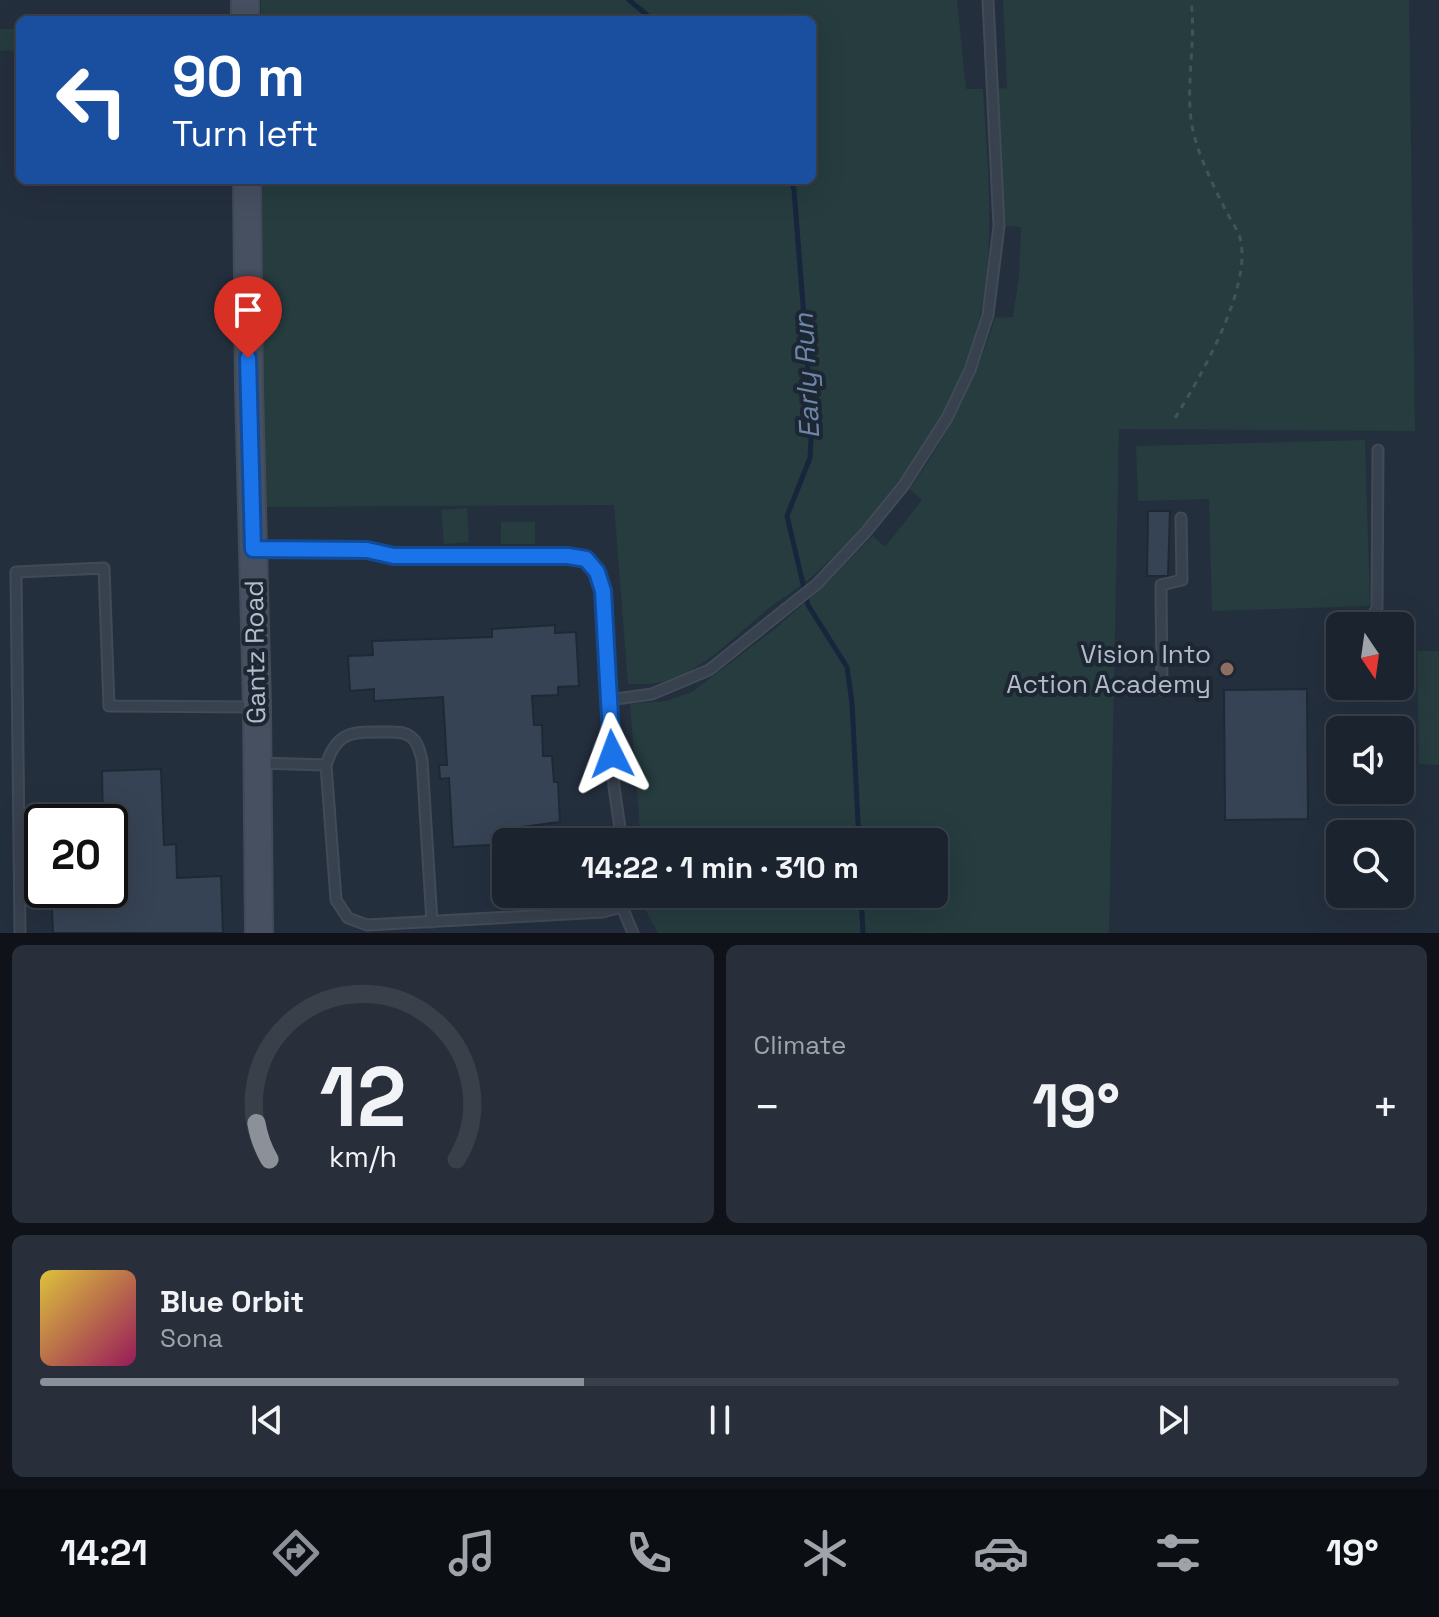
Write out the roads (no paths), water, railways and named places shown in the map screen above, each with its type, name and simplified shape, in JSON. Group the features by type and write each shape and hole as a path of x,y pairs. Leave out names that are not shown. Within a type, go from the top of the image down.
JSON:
{"main road":[{"name":"Gantz Road","path":"247,184 259,933"}],"lane":[{"path":"609,700 652,694 709,670 795,603 865,533 904,485 947,418 970,370 988,315 999,226 988,0"},
{"path":"1375,612 1378,450"},
{"path":"1162,690 1161,585 1182,580 1181,518"},
{"path":"253,549 367,550 394,556 568,556 586,559 597,572 603,591 614,787 620,828"},
{"path":"20,933 16,572 104,568 109,706 257,707"},
{"path":"432,922 422,760 418,747 411,737 401,732 345,735 331,747 326,765 336,900 348,918 367,925 432,922 603,912 618,908"},
{"path":"257,763 326,765"},
{"path":"622,908 633,933"}],"waterway":[{"name":"Early Run","path":"629,0 648,16"},
{"name":"Early Run","path":"792,184 812,420 810,458 787,516 808,605 847,667 852,703 858,828"},
{"name":"Early Run","path":"862,908 863,933"}],"place":[{"name":"Vision Into Action Academy","path":"1227,669"}]}
